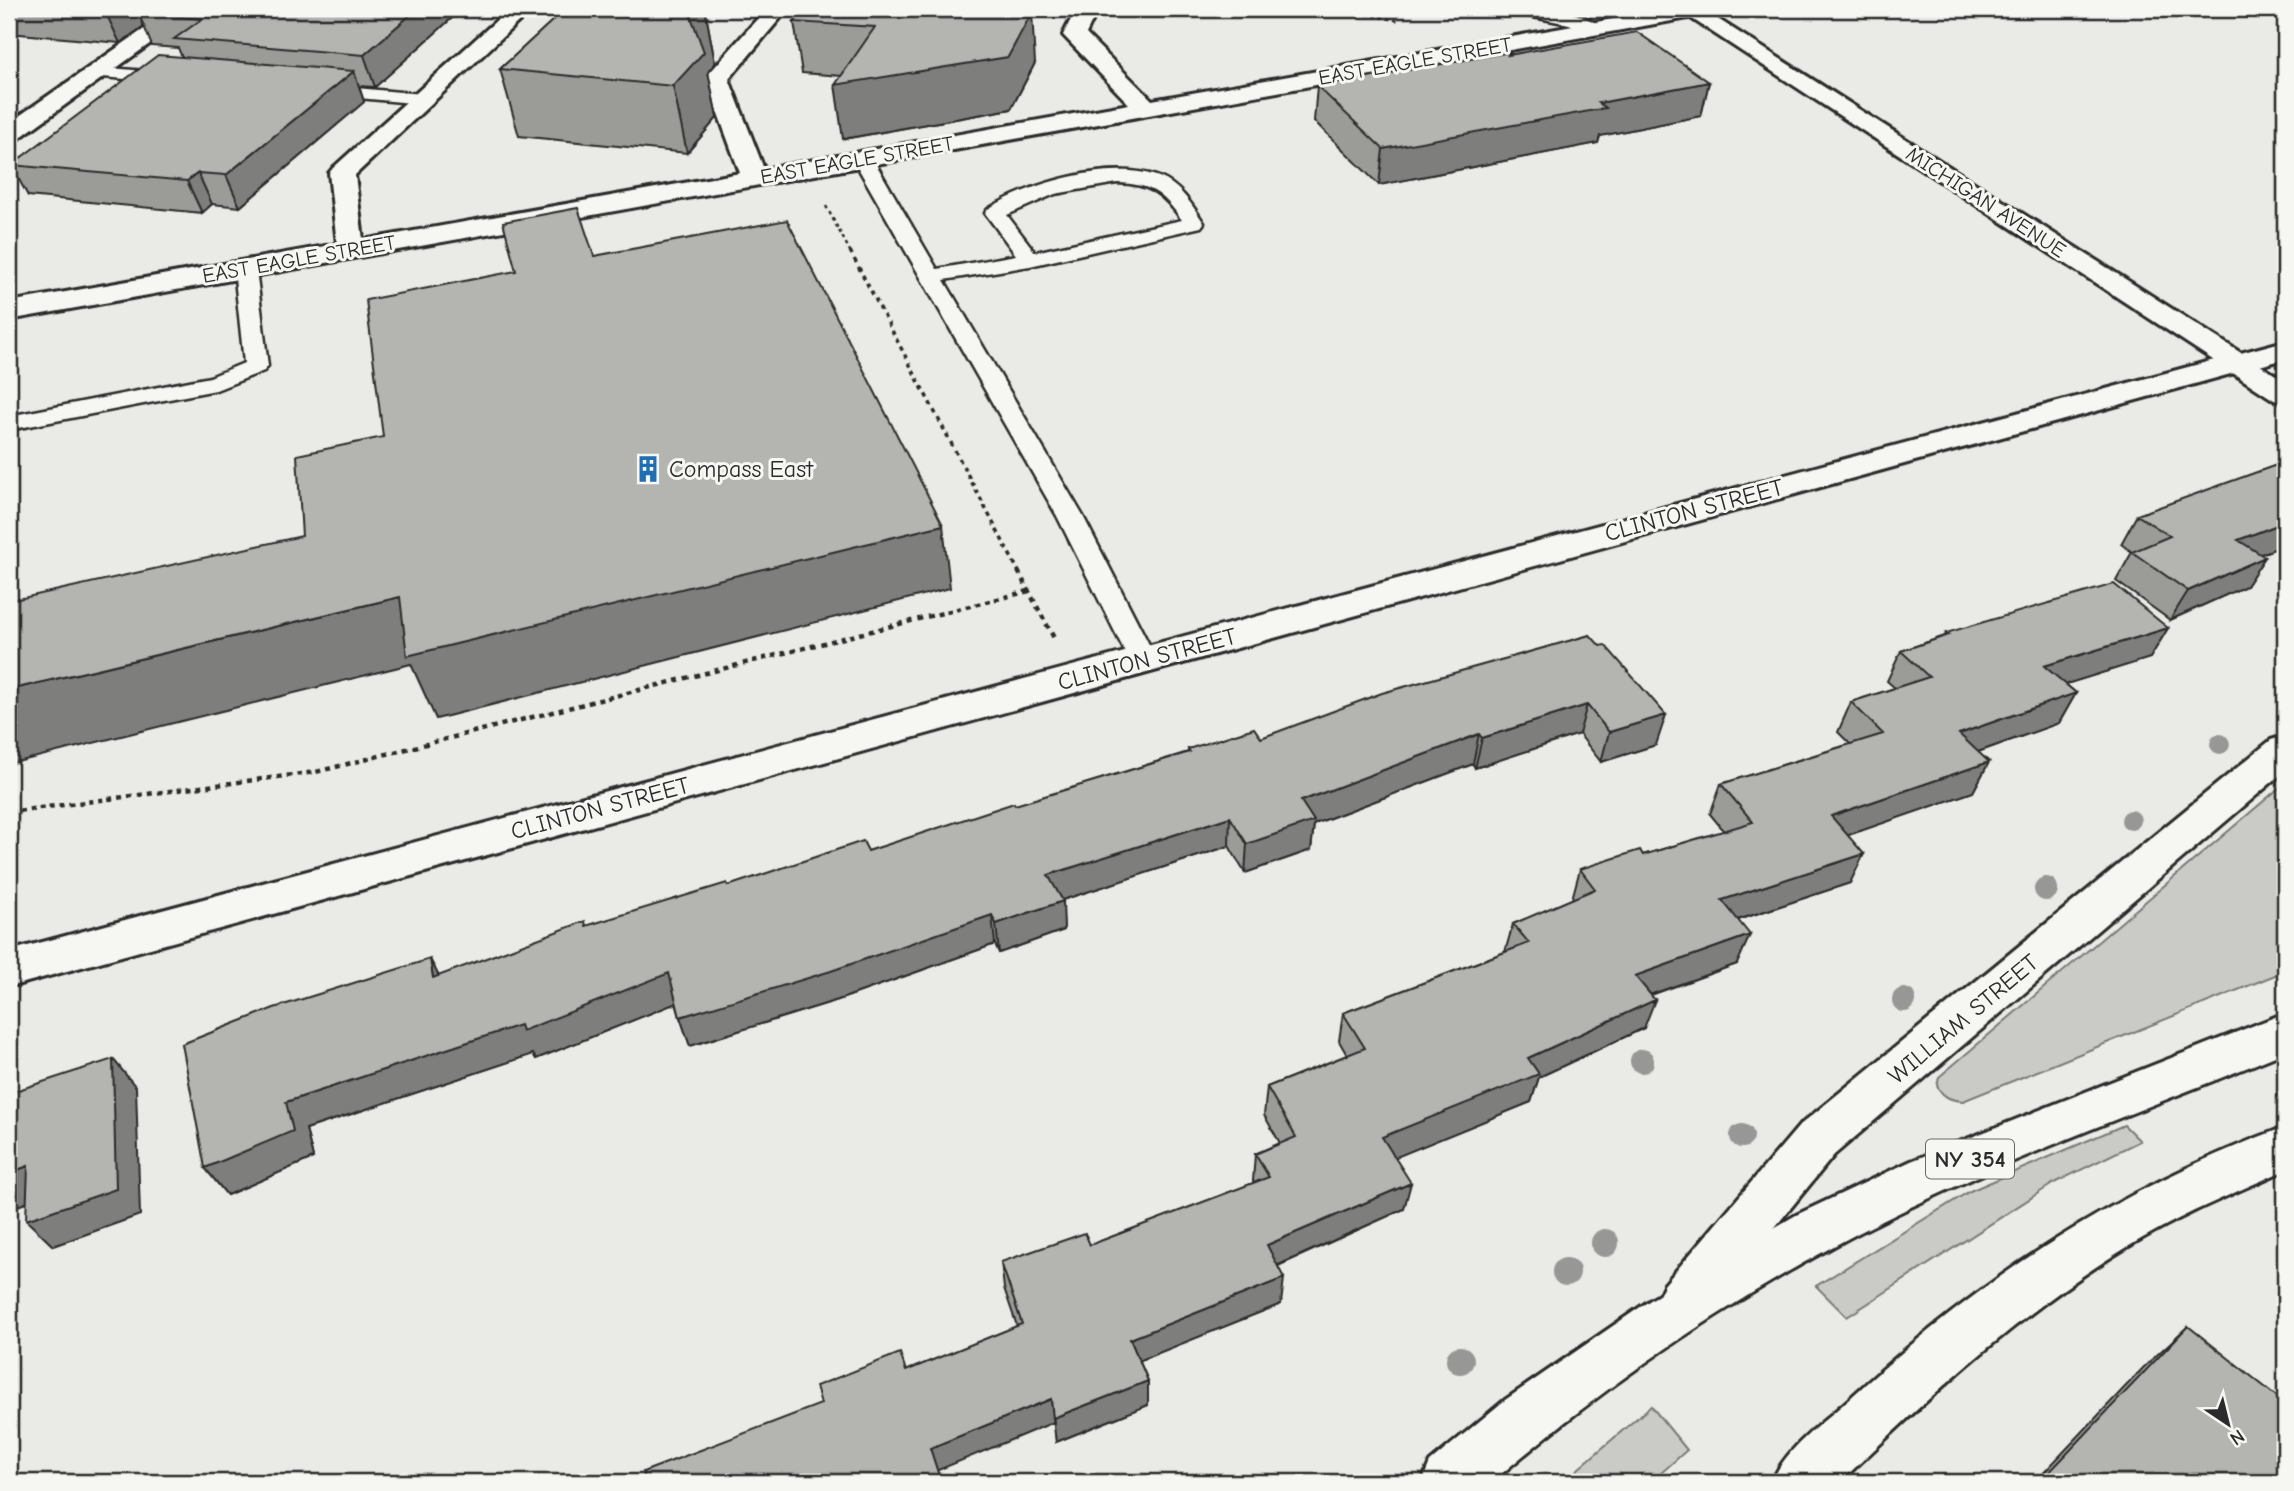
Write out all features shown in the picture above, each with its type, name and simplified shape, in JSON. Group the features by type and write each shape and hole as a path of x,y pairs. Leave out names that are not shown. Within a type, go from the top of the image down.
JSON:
{"street":[{"path":"9,134 187,9"},
{"path":"351,250 342,173 521,9"},
{"path":"755,178 717,78 777,9"},
{"path":"1087,9 1074,35 1147,109"},
{"name":"EAST EAGLE STREET","path":"9,311 1695,10"},
{"name":"MICHIGAN AVENUE","path":"1695,10 2285,394"},
{"name":"CLINTON STREET","path":"9,969 2285,350"},
{"name":"WILLIAM STREET","path":"1670,1317 1817,1140 2285,750"},
{"name":"WILLIAM STREET","path":"1450,1482 1524,1419 1670,1317 1814,1231 1928,1176 2285,1032"},
{"path":"1800,1482 1956,1338 2063,1262 2121,1224 2285,1148"}],"lane":[{"path":"1519,9 1550,13 1593,29"},
{"path":"97,72 192,80"},
{"path":"300,89 423,99"},
{"path":"863,159 1070,516 1143,660"},
{"path":"931,276 1030,260 1128,241 1195,223 1178,199 1155,182 1134,176 1082,182 1008,203 995,213 1030,260"},
{"path":"9,423 216,383 256,366 245,269"}],"path":[{"path":"1241,9 1311,9"},
{"path":"823,200 1059,648"},
{"path":"9,812 316,772 1029,591"}],"shaded area":[{"path":"2285,783 2285,971 1963,1101 1951,1099 1942,1093 1937,1086 1939,1077"},
{"path":"2124,1125 2140,1141 2054,1183 1847,1317 1816,1286 1970,1191"},
{"path":"1651,1406 1687,1450 1651,1482 1563,1482"}],"building":[{"path":"145,9 417,9 364,55 174,39 202,19 138,13"},
{"path":"565,9 694,9 690,14 704,52 673,86 500,69"},
{"path":"806,9 987,9 1032,12 1008,57 835,85 875,27 794,22"},
{"path":"1637,32 1709,82 1599,103 1606,108 1383,149 1317,86 1510,52 1508,55"},
{"path":"158,55 354,71 226,175 198,173 187,181 11,165"},
{"name":"Compass East","path":"578,208 594,256 787,220 943,525 407,656 400,597 9,690 9,601 302,536 297,455 383,437 366,300 516,271 503,222"},
{"path":"2285,462 2285,522 2238,540 2265,557 2188,591 2132,552 2170,536 2137,515"},
{"path":"2114,584 2168,628 2044,666 2076,693 1959,734 1989,762 1831,816 1864,854 1722,900 1750,935 1635,976 1655,1000 1528,1058 1539,1074 1382,1137 1411,1183 1267,1245 1284,1278 1130,1339 1148,1381 1053,1418 1051,1399 930,1448 941,1482 645,1482 643,1472 821,1404 816,1386 900,1353 906,1371 1022,1324 1001,1262 1085,1233 1090,1245 1269,1177 1255,1154 1296,1137 1267,1087 1365,1048 1343,1013 1529,943 1513,924 1595,889 1580,869 1640,850 1643,855 1753,822 1721,784 1883,734 1851,702 1929,677 1901,651 1949,635 1946,633"},
{"path":"1590,635 1600,646 1605,645 1666,715 1609,732 1587,705 1482,738 1479,734 1301,801 1314,821 1247,844 1230,817 1048,875 1063,901 996,924 992,915 831,971 680,1017 669,973 522,1031 520,1025 286,1102 293,1131 205,1168 182,1044 274,1008 430,959 433,978 585,921 586,926 727,883 728,886 863,841 868,851 1014,803 1015,805 1190,752 1188,749 1254,728 1261,738 1382,693"},
{"path":"113,1059 116,1189 26,1220 28,1166 9,1173 9,1093"},
{"path":"2188,1326 2285,1403 2285,1482 2040,1482"}],"place":[{"name":"Compass East","path":"648,469"}]}
